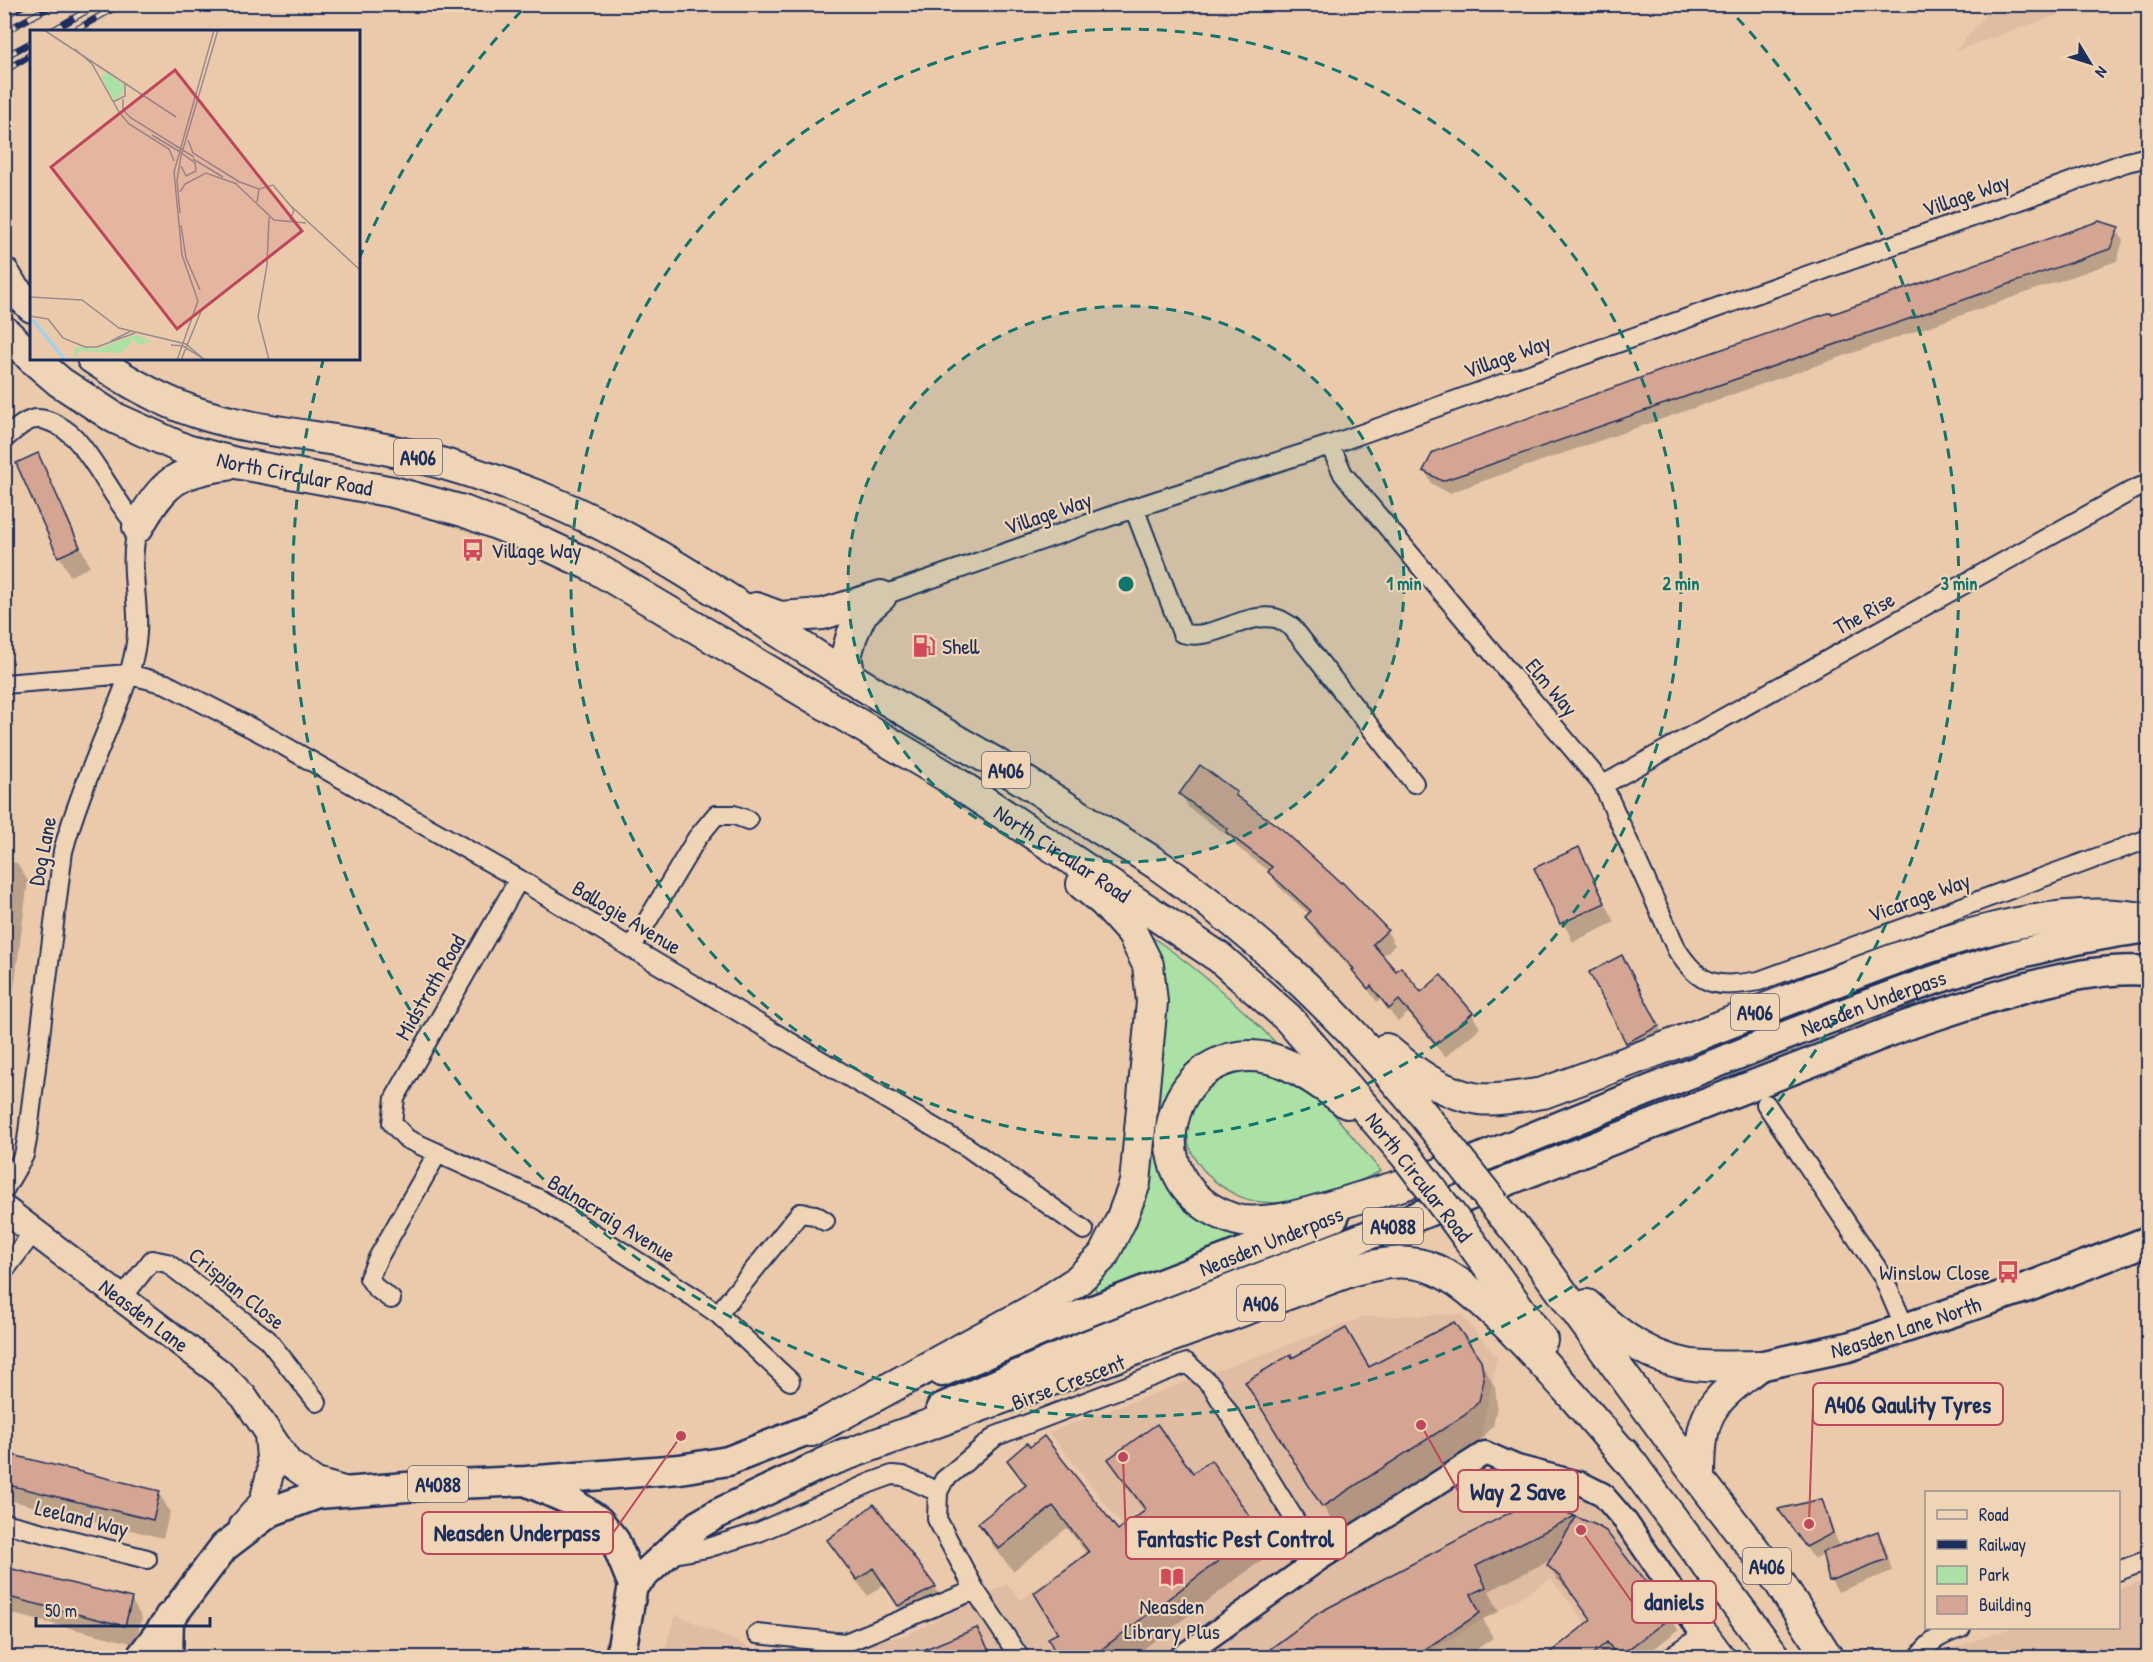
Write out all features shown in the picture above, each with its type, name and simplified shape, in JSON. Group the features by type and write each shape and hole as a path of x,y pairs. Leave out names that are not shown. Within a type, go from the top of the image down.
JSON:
{"highway":[{"path":"4,273 13,288 30,305"},
{"name":"North Circular Road","path":"4,332 30,356"},
{"name":"North Circular Road","path":"34,360 60,382 115,417 186,450 236,463 393,492 463,511 530,537 592,566 946,776 1220,958 1288,1018 1407,1157 1776,1658"},
{"name":"North Circular Road","path":"95,360 143,388 196,412 233,423 374,447 432,460 538,496 581,515 624,537 730,599 850,678 996,763 1159,866 1228,917 1276,956 1360,1040 1404,1089 1526,1243 1700,1480 1778,1580 1828,1658"},
{"path":"138,527 148,509 177,477 207,467 236,463"},
{"path":"730,599 780,617 823,614 881,596"},
{"path":"850,678 846,656 852,635 862,613 881,596"},
{"name":"A406","path":"811,1431 1038,1307 1076,1282 1103,1256 1136,1183 1152,1002 1149,965 1132,933 1104,902 946,776"},
{"name":"A406","path":"1276,956 1423,1077 1446,1089 1478,1099 1508,1098 1543,1093 1581,1080 1865,970 1949,942 2005,927 2059,917 2099,915 2148,920"},
{"name":"A406","path":"1387,1134 1342,1099 1298,1071 1274,1059 1251,1056 1228,1059 1206,1070 1190,1083 1179,1100 1172,1118 1170,1140 1174,1162 1184,1184 1198,1200 1217,1213 1239,1220 1264,1221 1298,1216 1445,1172"},
{"path":"1526,1243 1599,1317 1619,1335 1641,1348 1663,1358 1702,1366 1759,1366"},
{"name":"A406","path":"824,1463 1354,1270 1383,1263 1407,1262 1428,1267 1447,1277 1492,1311 1549,1368 1635,1468"},
{"path":"1700,1480 1700,1448 1703,1428 1709,1413 1717,1400 1759,1366"}],"main road":[{"name":"Neasden Underpass","path":"526,1481 680,1469 728,1461 811,1431 953,1367 1053,1326 1251,1250 1929,981 2069,941 2148,928"},
{"name":"Neasden Underpass","path":"633,1585 698,1525 717,1514 965,1396 1084,1346 1907,1025 1993,998 2071,978 2129,969 2148,971"},
{"name":"Neasden Lane","path":"4,1209 219,1372 243,1397 289,1462 316,1482 350,1491"},
{"name":"Neasden Lane North","path":"1759,1366 1848,1347 2031,1286 2148,1241"},
{"name":"Neasden Lane","path":"224,1547 263,1502 271,1469 268,1435"},
{"name":"A4088","path":"140,1658 224,1547 270,1512 318,1494 432,1485 526,1481 568,1500 599,1521 615,1541 633,1585"},
{"path":"620,1658 633,1585"},
{"path":"168,1658 169,1617"}],"street":[{"name":"Village Way","path":"881,596 1134,508 1330,445 2127,162 2148,157"},
{"path":"4,439 18,427 32,420 45,420 62,429 79,442 128,516 138,527"},
{"name":"Elm Way","path":"1330,445 1343,474 1603,785 1677,950 1689,969 1704,980"},
{"name":"The Rise","path":"1603,785 2121,496 2148,484"},
{"path":"1134,508 1182,633 1194,636 1254,619 1275,618 1292,627 1414,783"},
{"name":"Dog Lane","path":"4,1190 24,1155 27,1140 63,851 75,808 128,674 135,649 137,628 133,550 138,527"},
{"name":"Ballogie Avenue","path":"4,684 128,674 166,684 255,730 519,879 967,1147 1084,1230"},
{"path":"631,948 698,838 716,815 734,815 748,820"},
{"name":"Vicarage Way","path":"1704,980 1731,986 1759,981 2148,839"},
{"name":"Midstrath Road","path":"392,1123 395,1098 519,879"},
{"path":"1766,1104 1883,1277 1905,1328"},
{"name":"Balnacraig Avenue","path":"392,1123 407,1139 541,1200 695,1298 718,1314 790,1381"},
{"path":"391,1299 376,1288 369,1278 437,1154"},
{"path":"718,1314 800,1213 815,1215 825,1221"},
{"path":"4,1270 34,1231"},
{"name":"Crispian Close","path":"122,1298 152,1260 167,1263 267,1339 317,1402"},
{"name":"Birse Crescent","path":"938,1492 944,1480 996,1436 1186,1363 1212,1386 1319,1559"},
{"path":"1180,1658 1319,1559 1485,1453 1517,1467 1582,1484 1602,1494 1626,1522 1712,1646 1669,1658"},
{"path":"665,1555 707,1548 759,1532 870,1483 892,1475 903,1476 938,1492 937,1519 975,1590 1020,1658"},
{"name":"Leeland Way","path":"4,1523 147,1559"},
{"path":"2120,1570 2148,1560"},
{"path":"757,1634 845,1643 975,1590"},
{"path":"1921,1654 1929,1642 1958,1629"}],"shaded area":[{"path":"1994,4 2086,5 1955,51"},
{"path":"1461,1314 1497,1357 1482,1432 1506,1475 1601,1496 1678,1614 1618,1657 1613,1657 1551,1579 1420,1657 787,1658 907,1635 1007,1584 1021,1600 1122,1525 1049,1432 1364,1317"},
{"path":"2148,1579 2148,1657 1946,1657 1951,1649 2008,1629 2120,1629 2120,1589"},
{"path":"675,1614 772,1657 663,1657"}],"green space":[{"path":"1149,935 1215,985 1275,1042 1235,1042 1212,1049 1194,1061 1179,1076 1167,1094 1160,1113 1157,1134 1158,1154 1163,1174 1180,1200 1197,1216 1211,1223 1244,1233 1247,1238 1096,1292 1095,1286 1112,1267 1124,1248 1141,1205"},
{"path":"1277,1070 1327,1106 1381,1171 1336,1190 1302,1200 1285,1202 1254,1201 1241,1197 1217,1183 1198,1162 1187,1137 1188,1120 1198,1097 1209,1084 1223,1074"}],"building":[{"path":"2099,221 2119,227 2110,249 1442,481 1423,471 1433,452 1699,357 1831,312 1832,314"},
{"path":"38,453 80,547 58,557 16,463"},
{"path":"1200,765 1237,792 1235,795 1283,830 1342,882 1388,930 1373,944 1396,971 1401,967 1421,992 1441,975 1473,1013 1436,1044 1399,1000 1389,1009 1371,986 1368,989 1352,970 1354,969 1305,917 1311,911 1268,872 1272,867 1226,832 1228,829 1179,794"},
{"path":"1579,847 1605,903 1560,924 1534,868"},
{"path":"1622,955 1659,1026 1626,1043 1589,972"},
{"path":"1454,1322 1481,1360 1484,1380 1479,1401 1465,1415 1322,1507 1245,1382 1291,1354 1292,1358 1346,1328 1369,1367"},
{"path":"1157,1424 1193,1473 1211,1460 1259,1530 1090,1658 1058,1658 1048,1638 1058,1633 1034,1593 1089,1552 1053,1506 999,1549 978,1523 1026,1485 1007,1460 1027,1443 1030,1447 1044,1436 1118,1530 1146,1510 1108,1459"},
{"path":"4,1453 160,1491 153,1520 4,1484"},
{"path":"1822,1499 1833,1533 1806,1547 1778,1509"},
{"path":"1534,1500 1575,1516 1476,1566 1486,1587 1471,1594 1480,1613 1412,1658 1258,1658 1320,1612"},
{"path":"874,1504 936,1587 898,1606 873,1568 857,1580 827,1540"},
{"path":"1576,1517 1606,1531 1672,1616 1618,1657 1607,1642 1588,1658 1543,1658 1591,1620 1560,1577 1547,1565"},
{"path":"1878,1531 1887,1559 1829,1581 1822,1552"},
{"path":"4,1567 132,1598 125,1626 4,1596"},
{"path":"977,1628 993,1658 906,1658 906,1657"}],"railway":[{"path":"4,16 26,4"},
{"path":"4,32 55,4"},
{"path":"53,30 98,4"},
{"path":"76,30 121,4"},
{"path":"4,57 30,43"},
{"path":"4,71 30,55"}],"place":[{"name":"Village Way","path":"473,550"},
{"name":"Shell","path":"924,646"},
{"name":"Winslow Close","path":"2008,1272"},
{"name":"Way 2 Save","path":"1421,1425"},
{"name":"Neasden Underpass","path":"681,1436"},
{"name":"Fantastic Pest Control","path":"1123,1457"},
{"name":"A406 Qaulity Tyres","path":"1809,1524"},
{"name":"daniels","path":"1581,1530"},
{"name":"Neasden Library Plus","path":"1172,1577"}]}
